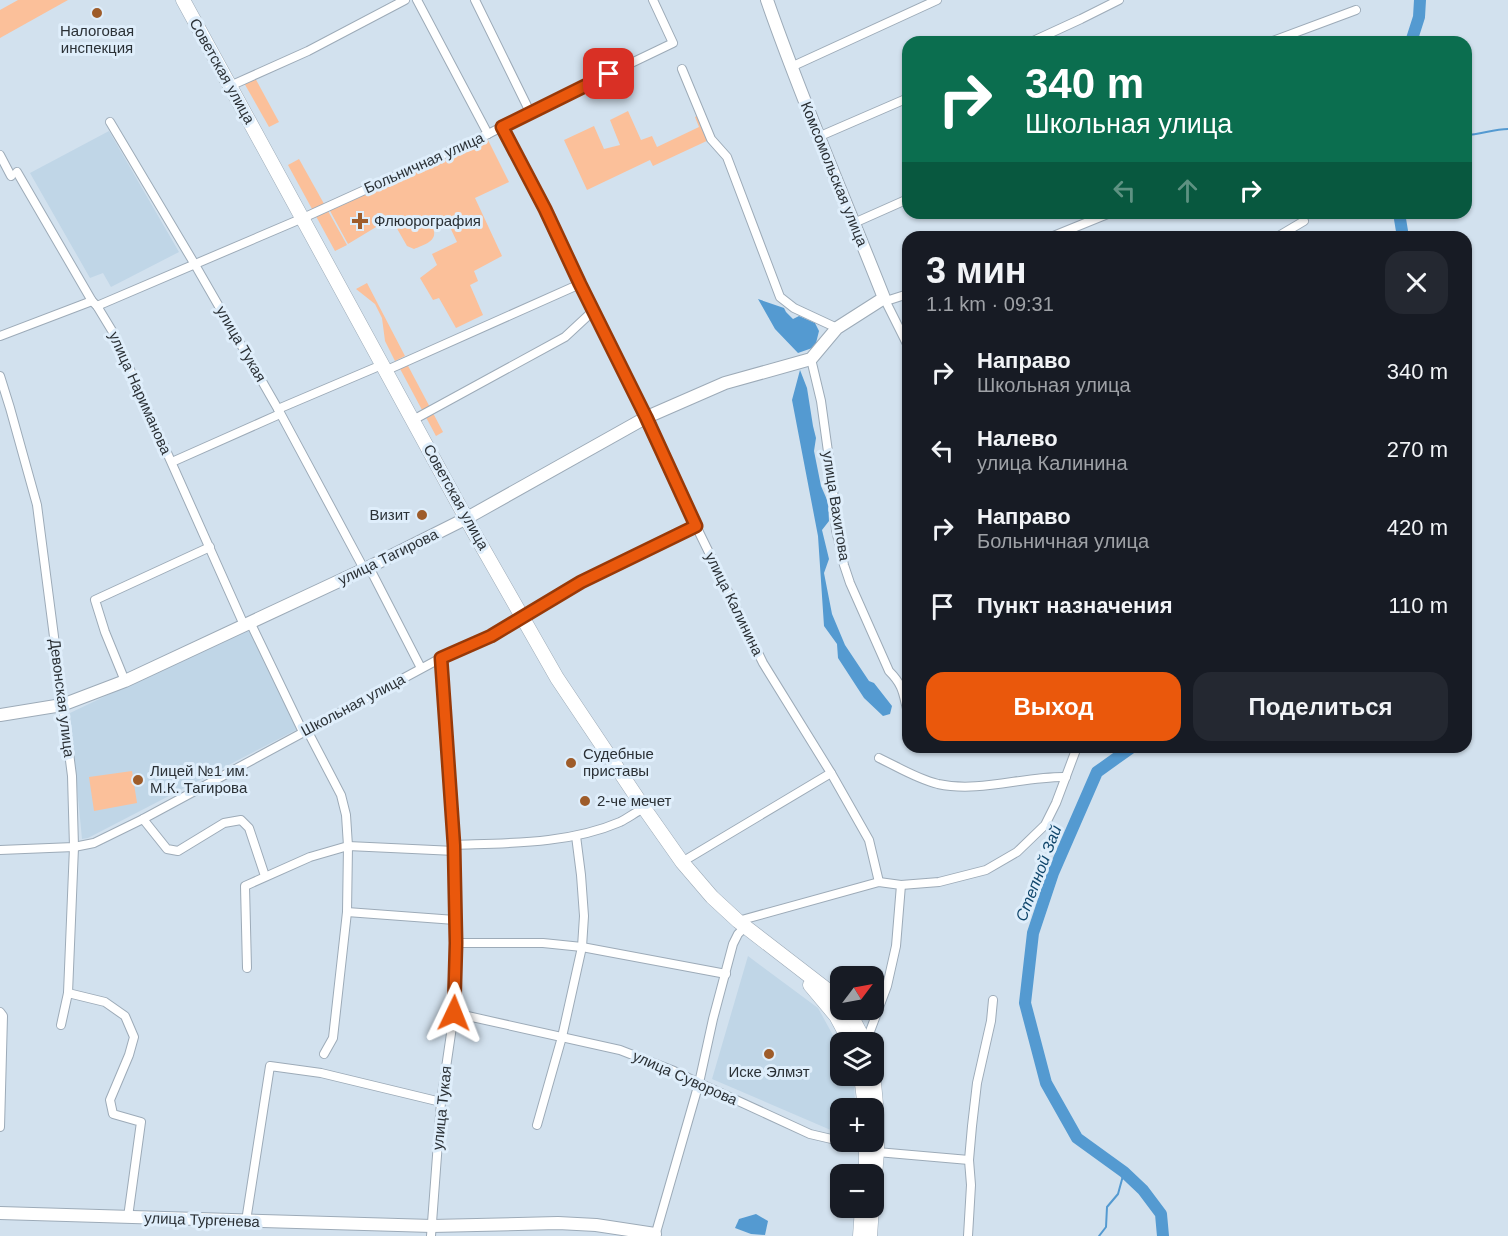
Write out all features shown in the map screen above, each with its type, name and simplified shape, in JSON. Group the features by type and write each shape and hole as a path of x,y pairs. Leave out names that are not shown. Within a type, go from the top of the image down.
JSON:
{"main road":[{"name":"Советская улица","path":"183,0 557,678 682,862 712,897 741,924 830,992"},
{"name":"Советская улица","path":"782,955 826,1003 845,1032"},
{"path":"860,1236 861,1218"},
{"path":"870,1236 871,1218"}],"street":[{"path":"230,86 308,51 405,0"},
{"path":"417,0 488,134"},
{"path":"475,0 530,112"},
{"name":"Больничная улица","path":"95,303 142,287 303,218 488,134 673,43 653,0"},
{"name":"Комсомольская улица","path":"767,0 818,137 885,300 902,334"},
{"path":"791,67 937,0"},
{"path":"1044,36 1119,0"},
{"path":"1286,36 1356,10"},
{"path":"682,69 711,139 727,157 780,297 794,308 837,328"},
{"path":"818,137 902,101"},
{"name":"улица Тукая","path":"110,122 279,411 421,668"},
{"name":"улица Калинина","path":"502,127 545,209 763,663 831,773 869,840 879,882"},
{"name":"улица Нариманова","path":"0,155 114,334 210,548 247,623 341,795 346,815 348,846 347,912 333,1038 324,1054"},
{"path":"854,223 902,202"},
{"path":"1066,231 1095,219"},
{"path":"1287,231 1304,221"},
{"path":"172,462 279,411 580,284"},
{"path":"811,359 837,328 885,300 902,296"},
{"path":"0,336 95,303"},
{"path":"413,420 565,337 593,311"},
{"name":"улица Тагирова","path":"0,715 62,705 125,681 367,568 467,518 646,417 725,383 811,359"},
{"name":"улица Вахитова","path":"811,359 821,401 837,530 844,566 889,671 897,678 902,687"},
{"name":"Девонская улица","path":"0,376 37,505 72,776 74,847 68,993 61,1024"},
{"name":"Школьная улица","path":"0,850 74,847 94,843 143,819 421,668 491,636 581,582 696,526"},
{"path":"125,681 95,600 210,548"},
{"name":"улица Тукая","path":"432,1231 441,1102 454,1013 456,943 454,848 441,658"},
{"path":"655,1235 699,1083 713,1019 741,924 879,882 901,885 939,882 986,870 1017,852 1046,825 1075,753"},
{"path":"879,758 918,777 939,784 957,786 979,786 1048,776 1066,777"},
{"path":"682,862 831,773"},
{"path":"248,968 245,886 310,857 348,846 454,848 576,836 620,822 644,808"},
{"path":"143,819 167,849 178,851 224,823 241,820 249,828 265,876"},
{"path":"537,1125 562,1037 582,947 584,916 576,836"},
{"path":"870,1032 890,976 896,946 901,885"},
{"path":"347,912 456,920"},
{"path":"456,943 543,943 582,947 726,974"},
{"path":"68,993 105,1002 125,1016 134,1036 129,1055 110,1100 114,1114 141,1122 128,1217"},
{"path":"968,1236 971,1185 969,1160 977,1083 991,1022 993,1000"},
{"path":"0,1012 3,1016 0,1127"},
{"name":"улица Суворова","path":"454,1013 621,1050 674,1071 810,1134 830,1139"},
{"path":"246,1221 270,1066 321,1073 441,1102"},
{"name":"улица Суворова","path":"884,1149 969,1160"},
{"name":"улица Тургенева","path":"0,1213 246,1221 432,1231 558,1223 596,1225 655,1235"}],"shaded area":[{"path":"18,0 68,0 0,38 0,10"},
{"path":"254,76 279,122 269,127 243,81"},
{"path":"686,77 711,139 653,166 650,160 587,190 564,140 594,126 604,149 620,145 610,120 628,111 641,140 652,136 657,147 699,127 695,117 698,115 681,79"},
{"path":"109,131 179,252 111,287 103,273 90,278 30,173"},
{"path":"486,136 509,182 475,198 502,256 474,271 478,281 470,285 483,315 456,328 439,298 433,300 420,278 437,265 432,254 457,242 448,223 434,231 433,238 428,243 414,249 407,246 391,218 348,244 329,209 423,168"},
{"path":"299,159 347,245 335,251 288,165"},
{"path":"367,283 405,356 395,361 385,341 382,318 375,304 356,289"},
{"path":"406,362 443,432 436,436 398,365"},
{"name":"Лицей №1 им. М.К. Тагирова","path":"250,627 298,729 88,838 82,839 70,713"},
{"path":"132,771 137,803 94,811 89,777"},
{"path":"748,956 818,1008 831,1032 830,1086 854,1086 855,1098 830,1098 830,1130 712,1079"}],"water":[{"path":"758,299 784,308 793,319 799,316 815,323 819,331 815,347 798,353 775,329"},
{"path":"800,370 807,388 816,438 814,451 821,486 828,502 829,521 822,530 829,559 824,573 832,614 845,645 869,681 874,683 892,706 890,714 883,716 864,698 838,658 837,644 824,626 818,536 792,400"},
{"path":"756,1214 768,1221 765,1235 751,1234 735,1228 739,1219"}],"waterway":[{"name":"Степной Зай","path":"1413,36 1419,17 1420,0"},
{"path":"1472,134 1508,129"},
{"name":"Степной Зай","path":"1400,219 1402,231"},
{"name":"Степной Зай","path":"1124,753 1097,772 1053,873 1033,933 1025,1003 1046,1083 1077,1138 1124,1172 1143,1190 1161,1214 1163,1236"},
{"path":"1099,1236 1106,1227 1107,1207 1118,1194 1124,1172"}],"place":[{"name":"Налоговая инспекция","path":"97,13"},
{"name":"Флюорография","path":"360,221"},
{"name":"Визит","path":"422,515"},
{"name":"Судебные приставы","path":"571,763"},
{"name":"Лицей №1 им. М.К. Тагирова","path":"138,780"},
{"name":"2-че мечет","path":"585,801"},
{"name":"Иске Элмэт","path":"769,1054"}],"route":[{"path":"454,1013 456,943 454,845 441,658 491,636 581,582 696,526 545,209 502,127 609,74"}]}
